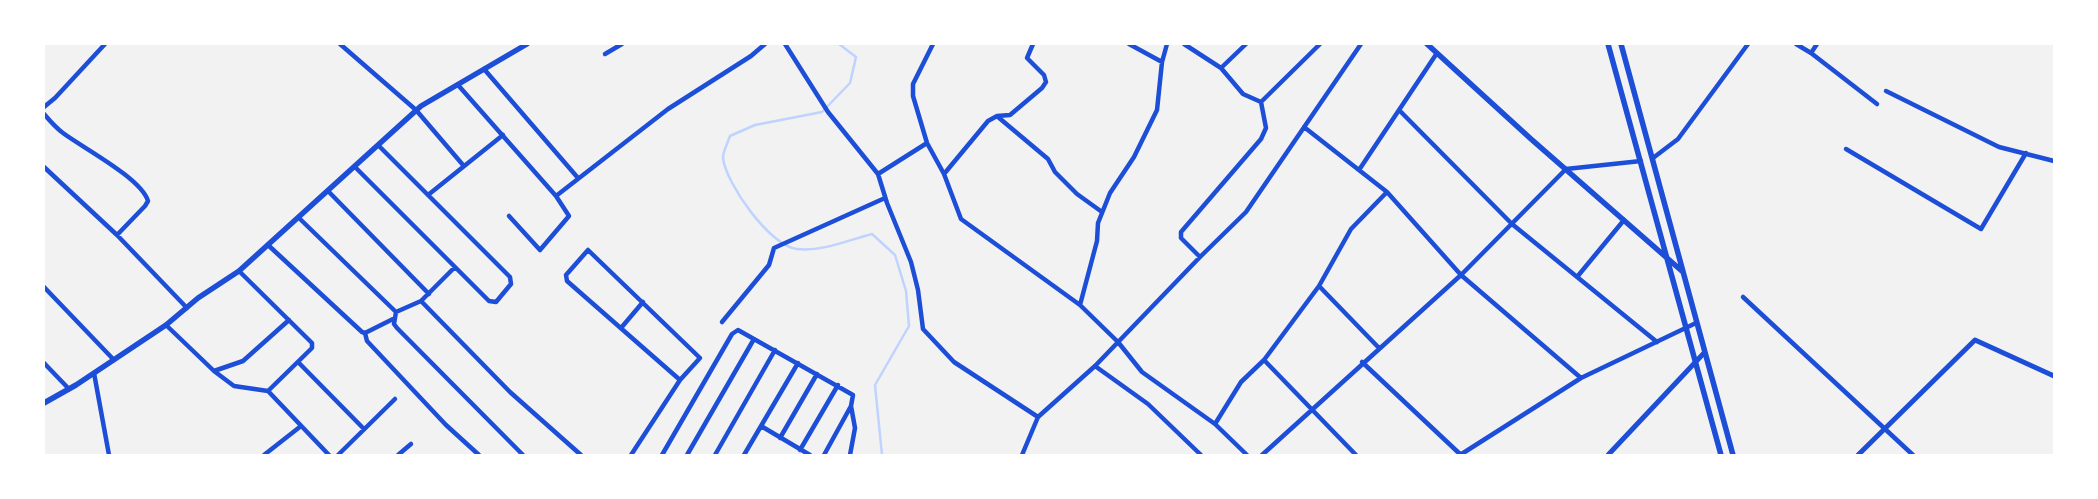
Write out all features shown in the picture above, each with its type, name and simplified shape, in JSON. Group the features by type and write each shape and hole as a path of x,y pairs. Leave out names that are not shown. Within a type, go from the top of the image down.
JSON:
{"main road":[{"path":"44,403 94,374 239,272 416,110 527,44"},
{"path":"1427,44 1683,273"},
{"path":"1608,44 1697,360 1721,455"},
{"path":"1621,44 1733,455"}],"street":[{"path":"44,107 55,98 105,44"},
{"path":"340,44 416,110 464,165"},
{"path":"605,54 622,44"},
{"path":"556,196 668,109 751,56 765,44"},
{"path":"785,44 828,112 878,174 885,198 911,262 918,290 923,330 954,362 1038,417"},
{"path":"933,44 913,84 913,96 927,143 944,174 961,219 969,227 1080,305 1118,342 1142,372 1215,424 1247,455"},
{"path":"944,174 982,127 997,116 1010,115 1042,88 1046,82 1044,75 1027,58 1033,44"},
{"path":"1129,44 1162,62"},
{"path":"1080,305 1098,241 1098,223 1102,212 1110,193 1134,157 1158,110 1162,62 1167,44"},
{"path":"1184,44 1221,68 1243,94 1261,102"},
{"path":"1221,68 1246,44"},
{"path":"1261,102 1320,44"},
{"path":"1022,455 1038,417 1095,366 1246,212 1361,44"},
{"path":"1653,158 1678,139 1748,44"},
{"path":"1796,44 1811,52 1877,104"},
{"path":"1811,52 1817,44"},
{"path":"1359,170 1437,53"},
{"path":"484,69 578,178"},
{"path":"458,85 556,196 569,216 543,249 538,249 509,216"},
{"path":"1886,91 1999,147 2054,161"},
{"path":"1200,257 1181,238 1181,232 1260,138 1266,128 1261,102"},
{"path":"1400,110 1512,224 1657,342"},
{"path":"44,114 64,134 114,167 143,191 148,201 117,235"},
{"path":"997,116 1048,159 1056,172 1077,194 1102,212"},
{"path":"1304,127 1387,192 1461,274 1581,378"},
{"path":"428,195 503,135"},
{"path":"878,174 927,143"},
{"path":"355,167 493,303 511,284 510,277 378,145"},
{"path":"1846,149 1981,230 2026,153"},
{"path":"1262,455 1362,362 1461,274 1566,169 1640,161"},
{"path":"44,167 117,235 187,308"},
{"path":"328,191 429,294"},
{"path":"1215,424 1241,382 1264,360 1319,286 1351,229 1387,192"},
{"path":"722,322 769,265 774,248 885,198"},
{"path":"299,218 396,312"},
{"path":"1578,277 1624,220"},
{"path":"268,245 365,333 367,341 446,425 478,455"},
{"path":"631,455 680,380 700,358 590,251 585,253 566,275 567,281 680,380"},
{"path":"455,267 420,301 396,312 394,319 397,328 524,455"},
{"path":"239,272 290,320 313,346 268,391"},
{"path":"1319,286 1379,348"},
{"path":"44,288 114,360"},
{"path":"1743,296 1911,455"},
{"path":"420,301 510,392 580,455"},
{"path":"621,328 643,302"},
{"path":"365,333 394,319"},
{"path":"214,371 243,361 290,320"},
{"path":"1362,362 1460,455 1581,378 1696,323"},
{"path":"166,325 214,371 234,386 268,391 329,455"},
{"path":"662,455 732,334 738,330 853,395 851,406 824,455"},
{"path":"687,455 754,339"},
{"path":"1858,455 1975,340 2054,376"},
{"path":"714,455 775,350"},
{"path":"1608,455 1704,353"},
{"path":"1264,360 1356,455"},
{"path":"298,362 364,430"},
{"path":"44,363 69,389"},
{"path":"744,455 798,363"},
{"path":"1095,366 1148,404 1201,455"},
{"path":"94,374 109,455"},
{"path":"780,438 817,374"},
{"path":"800,450 838,385"},
{"path":"338,455 395,399"},
{"path":"850,455 855,428 851,406"},
{"path":"264,455 301,426"},
{"path":"761,426 810,455"},
{"path":"398,455 411,444"}],"waterway":[{"path":"839,44 856,57 850,83 822,112 755,125 730,136 723,158 732,183 751,212 774,237 786,245 797,249 816,249 872,234 895,255 906,291 909,326 875,385 882,455"}]}
